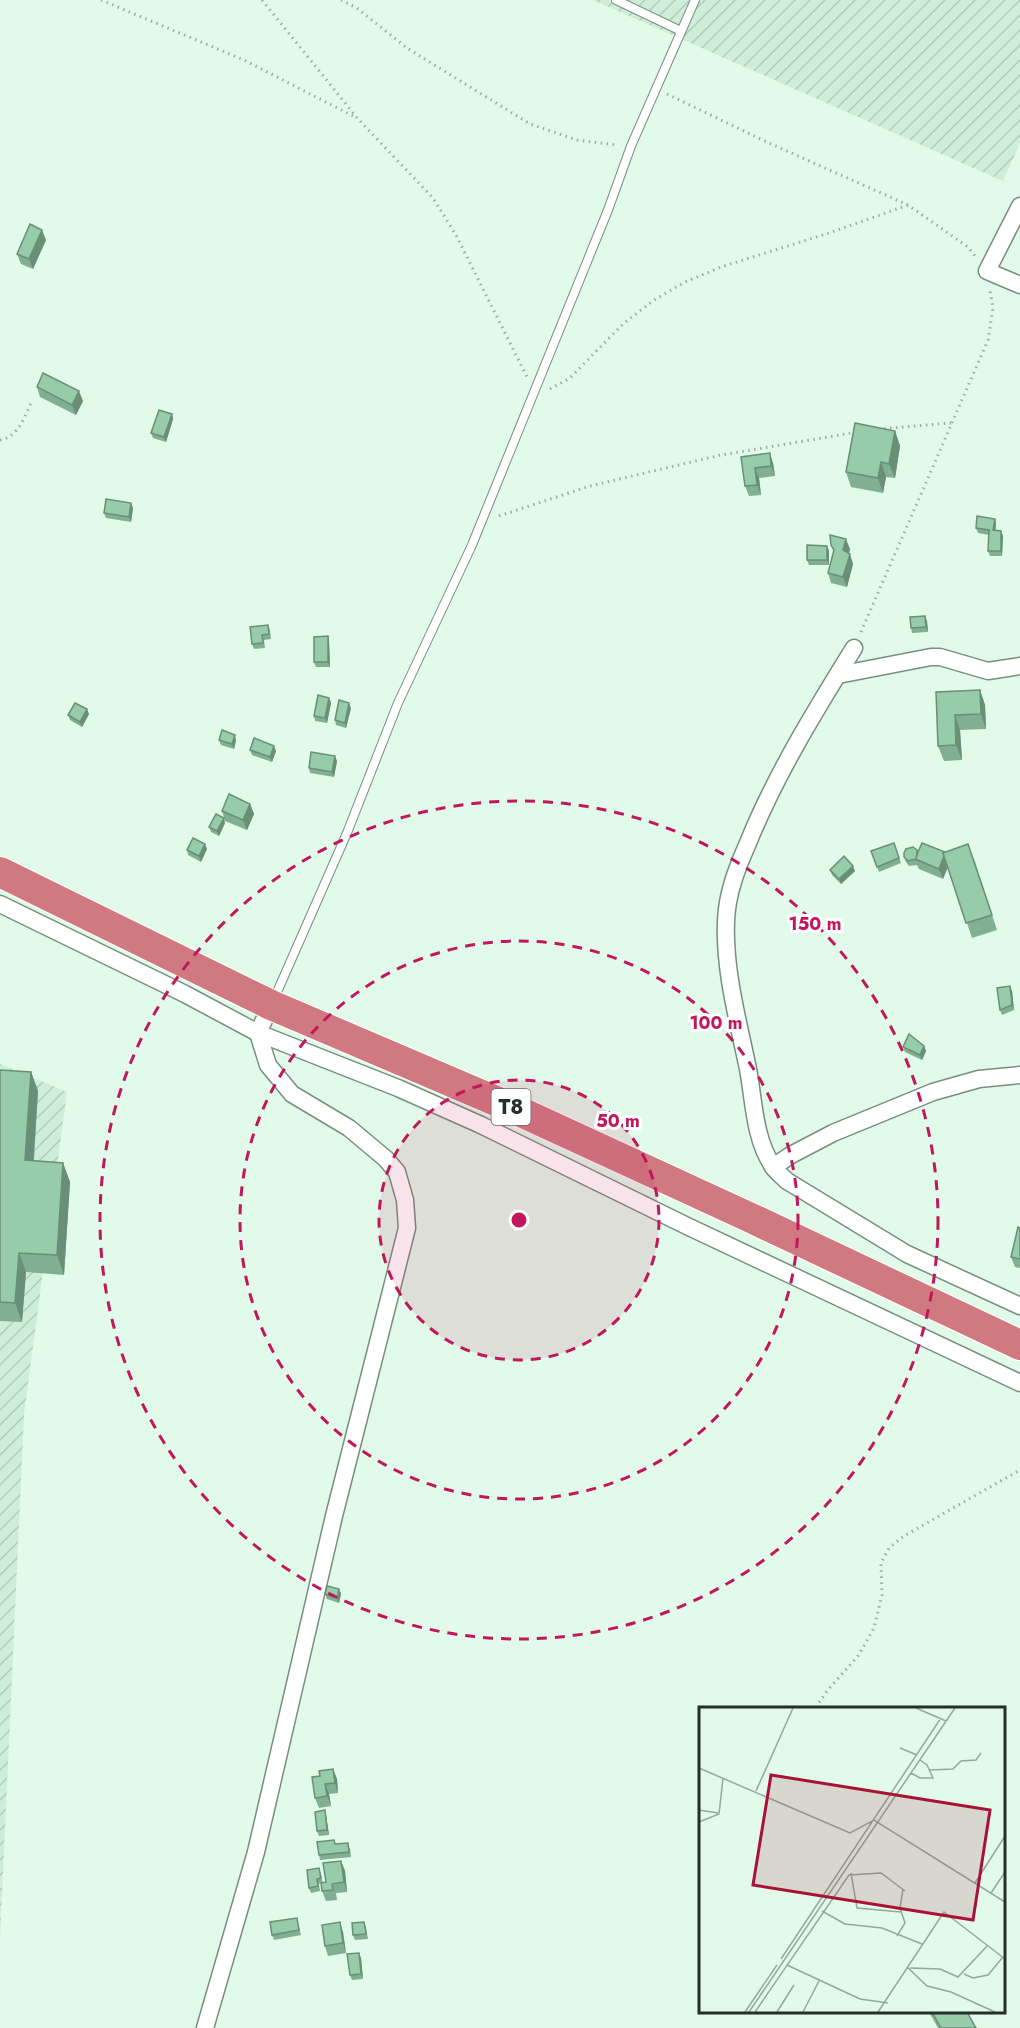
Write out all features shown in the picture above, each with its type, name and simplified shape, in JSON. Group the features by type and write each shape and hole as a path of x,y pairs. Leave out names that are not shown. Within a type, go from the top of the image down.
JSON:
{"highway":[{"name":"T8","path":"0,872 271,1005 510,1107 1020,1345"}],"street":[{"path":"1020,206 987,271 1020,285"},
{"path":"854,648 786,760 762,807 728,895 726,921 730,984 758,1130 763,1148 773,1167 787,1181 907,1254 1020,1306"},
{"path":"838,675 931,657 940,657 988,671 1020,666"},
{"path":"0,904 175,989 258,1033 398,1088 481,1125 687,1226 1020,1383"},
{"path":"205,2028 256,1852 337,1504 407,1228 405,1200 397,1172 386,1159 349,1128 292,1094 268,1065 258,1033 271,1005"},
{"path":"773,1167 833,1133 933,1092 979,1079 1020,1075"}],"lane":[{"path":"616,0 681,31"},
{"path":"271,1005 348,833 398,703 482,522 608,210 631,146 695,0"}],"path":[{"path":"101,0 244,60 358,119"},
{"path":"262,0 358,119 433,198 456,235 502,332 535,393 553,388 570,378 623,324 654,300 685,282 721,267 908,205"},
{"path":"341,0 357,8 407,48 530,124 577,140 631,146"},
{"path":"656,89 769,143 908,205 968,247 987,271 993,308 988,340 854,648"},
{"path":"0,440 7,439 14,434 31,403"},
{"path":"871,429 951,423"},
{"path":"482,522 590,486 721,455 860,431"},
{"path":"817,1707 827,1691 858,1656 874,1628 882,1595 881,1563 889,1548 904,1536 1020,1470"}],"shaded area":[{"path":"593,0 1020,0 1020,143 1003,181"},
{"path":"0,1064 67,1092 24,1414 0,1938"}],"building":[{"path":"30,224 42,230 29,259 17,254"},
{"path":"43,373 79,391 72,405 37,387"},
{"path":"159,410 172,414 164,437 151,433"},
{"path":"855,423 895,431 889,464 881,462 878,478 846,472"},
{"path":"770,453 771,466 755,468 757,485 745,486 741,457"},
{"path":"106,499 131,503 129,517 104,513"},
{"path":"977,516 995,519 993,530 1001,531 1001,551 988,551 989,530 976,528"},
{"path":"830,535 846,539 843,550 850,554 843,577 828,573 834,550"},
{"path":"807,545 827,546 827,560 807,560"},
{"path":"925,616 926,627 911,628 910,617"},
{"path":"268,625 269,634 262,635 263,643 252,644 250,627"},
{"path":"328,636 328,662 314,662 314,637"},
{"path":"980,690 981,714 955,715 956,745 938,746 936,692"},
{"path":"318,695 329,698 325,718 314,716"},
{"path":"339,700 349,703 345,723 335,720"},
{"path":"75,703 87,709 80,722 68,715"},
{"path":"222,730 235,735 232,744 219,740"},
{"path":"254,738 274,746 270,757 250,750"},
{"path":"311,752 335,756 332,772 309,768"},
{"path":"229,794 250,804 243,820 222,811"},
{"path":"216,814 224,818 217,831 209,827"},
{"path":"193,838 205,844 199,856 187,850"},
{"path":"894,843 899,858 877,867 871,851"},
{"path":"922,843 945,852 939,869 915,859"},
{"path":"968,844 992,915 966,923 943,853"},
{"path":"913,847 917,850 916,859 908,861 904,853 906,849"},
{"path":"844,856 853,866 839,879 830,870"},
{"path":"1010,986 1012,1005 1000,1010 997,988"},
{"path":"909,1034 924,1046 920,1055 903,1047"},
{"path":"0,1070 31,1072 25,1160 63,1163 57,1255 19,1253 15,1303 0,1302"},
{"path":"1018,1227 1020,1228 1020,1259 1011,1257"},
{"path":"327,1586 339,1589 337,1598 325,1594"},
{"path":"333,1769 335,1783 325,1784 327,1796 315,1798 312,1777 320,1776 319,1771"},
{"path":"325,1810 327,1830 317,1831 315,1812"},
{"path":"334,1840 335,1844 348,1843 349,1852 319,1855 317,1842"},
{"path":"341,1861 344,1882 332,1884 333,1890 322,1891 321,1883 326,1882 323,1863"},
{"path":"319,1868 321,1878 317,1879 318,1886 309,1888 307,1870"},
{"path":"297,1918 299,1930 272,1935 270,1922"},
{"path":"340,1922 343,1943 325,1946 322,1925"},
{"path":"364,1922 366,1934 353,1935 352,1923"},
{"path":"359,1953 361,1974 350,1975 347,1954"},
{"path":"933,2013 968,2013 976,2028 941,2028"}]}
